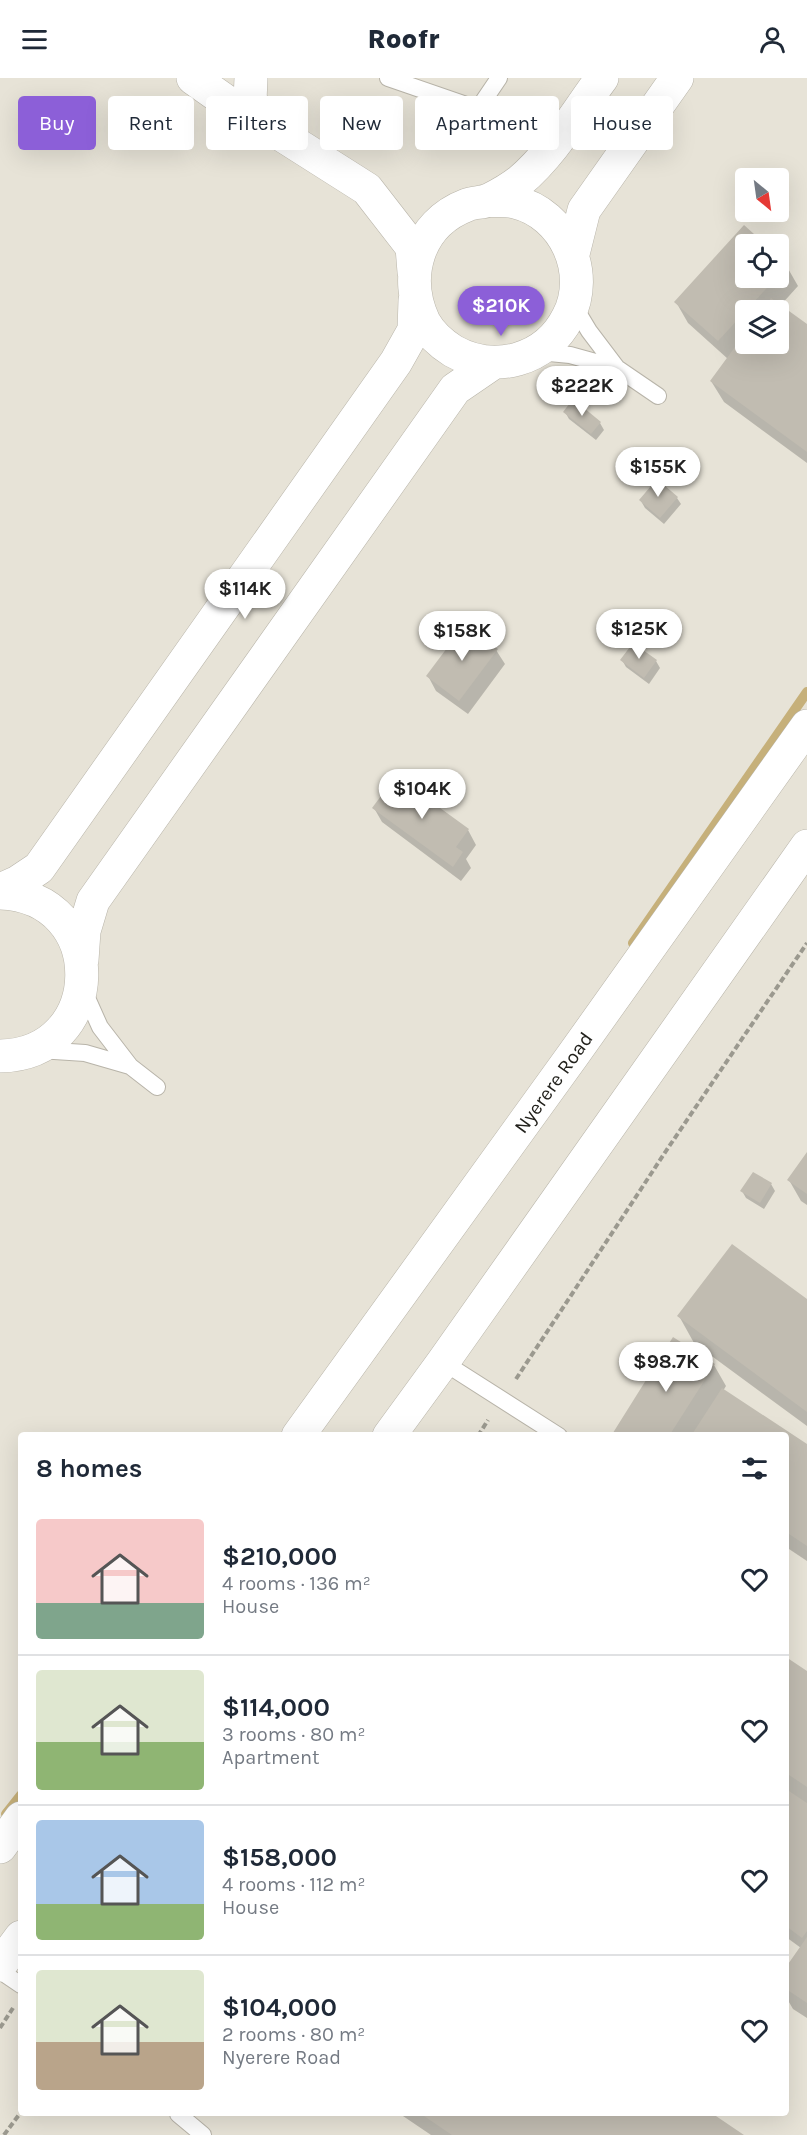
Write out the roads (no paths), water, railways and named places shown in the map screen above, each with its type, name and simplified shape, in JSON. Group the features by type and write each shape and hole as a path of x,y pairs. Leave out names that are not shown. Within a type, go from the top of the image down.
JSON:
{"main road":[{"path":"194,78 219,96"},
{"path":"250,96 251,78"},
{"path":"488,200 517,183 539,164 602,78"},
{"path":"573,254 584,210 677,78"},
{"path":"0,892 39,868 389,372 414,330 412,247 367,189 306,150"},
{"path":"488,200 515,202 540,213 560,230 573,254 578,280 574,306 562,329 543,348 519,360 493,363 467,359 443,345 425,325 414,286 419,251 430,231 447,216 466,205 488,200"},
{"path":"0,1056 13,1056 35,1049 67,1024 76,1006 82,973 84,931 93,901 455,389 493,363"},
{"name":"Nyerere Road","path":"301,1432 573,1056 807,726"},
{"path":"392,1432 807,846"},
{"path":"0,892 33,899 51,909 65,924 75,941 82,973"},
{"path":"0,1847 18,1822"},
{"path":"0,1965 18,1941"}],"lane":[{"path":"388,78 478,109 499,78"},
{"path":"574,306 589,331 617,368"},
{"path":"536,351 570,354 617,368 658,396"},
{"path":"82,973 100,1027 130,1066 157,1087"},
{"path":"35,1049 86,1053 130,1066"},
{"path":"443,1362 553,1432"},
{"path":"0,1971 18,1983"},
{"path":"180,2116 203,2135"}],"waterway":[{"path":"633,943 807,692"},
{"path":"6,1814 18,1799"}]}
